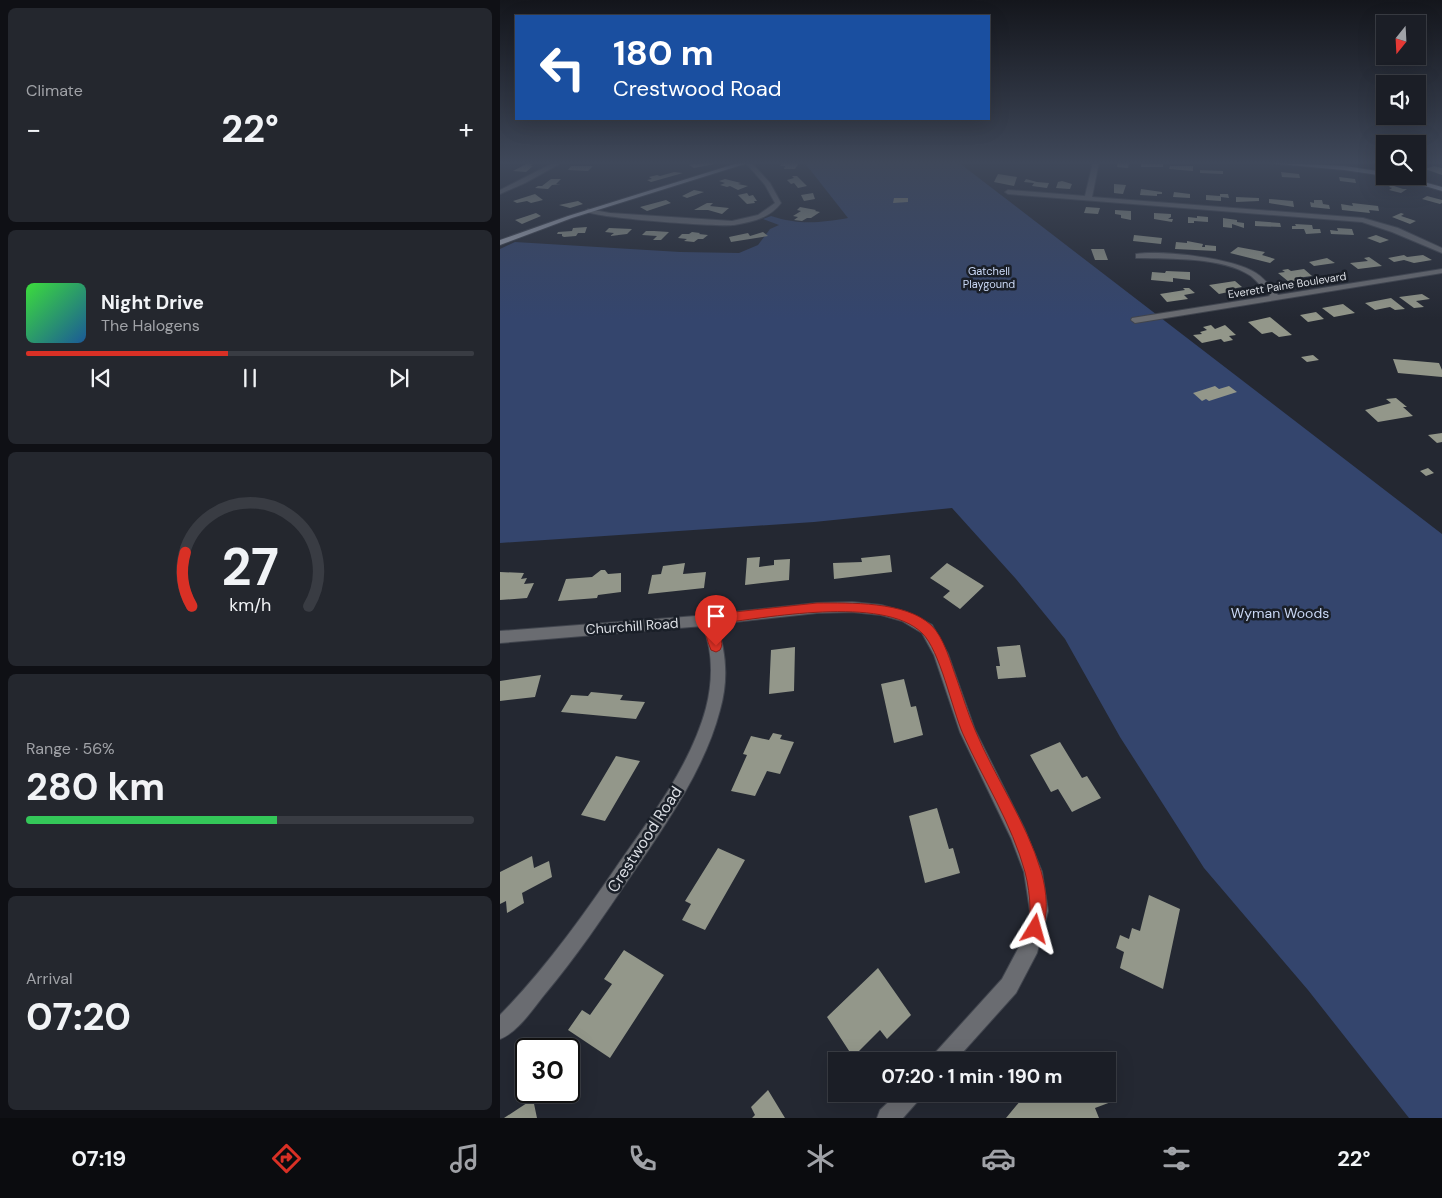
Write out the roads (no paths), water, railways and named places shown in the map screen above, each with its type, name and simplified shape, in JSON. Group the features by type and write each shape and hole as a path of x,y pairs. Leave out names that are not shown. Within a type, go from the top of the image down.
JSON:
{"main road":[{"path":"500,243 579,214"}],"street":[{"path":"605,214 712,222 750,220 765,214"},
{"path":"1290,214 1363,220 1396,230 1442,252"},
{"path":"1139,256 1217,262 1241,268 1252,274 1276,298"},
{"name":"Everett Paine Boulevard","path":"1135,320 1442,271"},
{"name":"Churchill Road","path":"500,637 707,620 817,608 852,607 881,610 906,617 927,629 942,654 968,732 1018,834 1033,872 1039,911 1030,946 1009,986 949,1052"},
{"name":"Crestwood Road","path":"500,1029 545,978 591,918 652,832 700,745 710,718 718,684 718,657 714,636 707,620"},
{"path":"888,1118 903,1102"}],"park label":[{"name":"Gatchell Playgound","path":"989,277"},
{"name":"Wyman Woods","path":"1280,613"}]}
